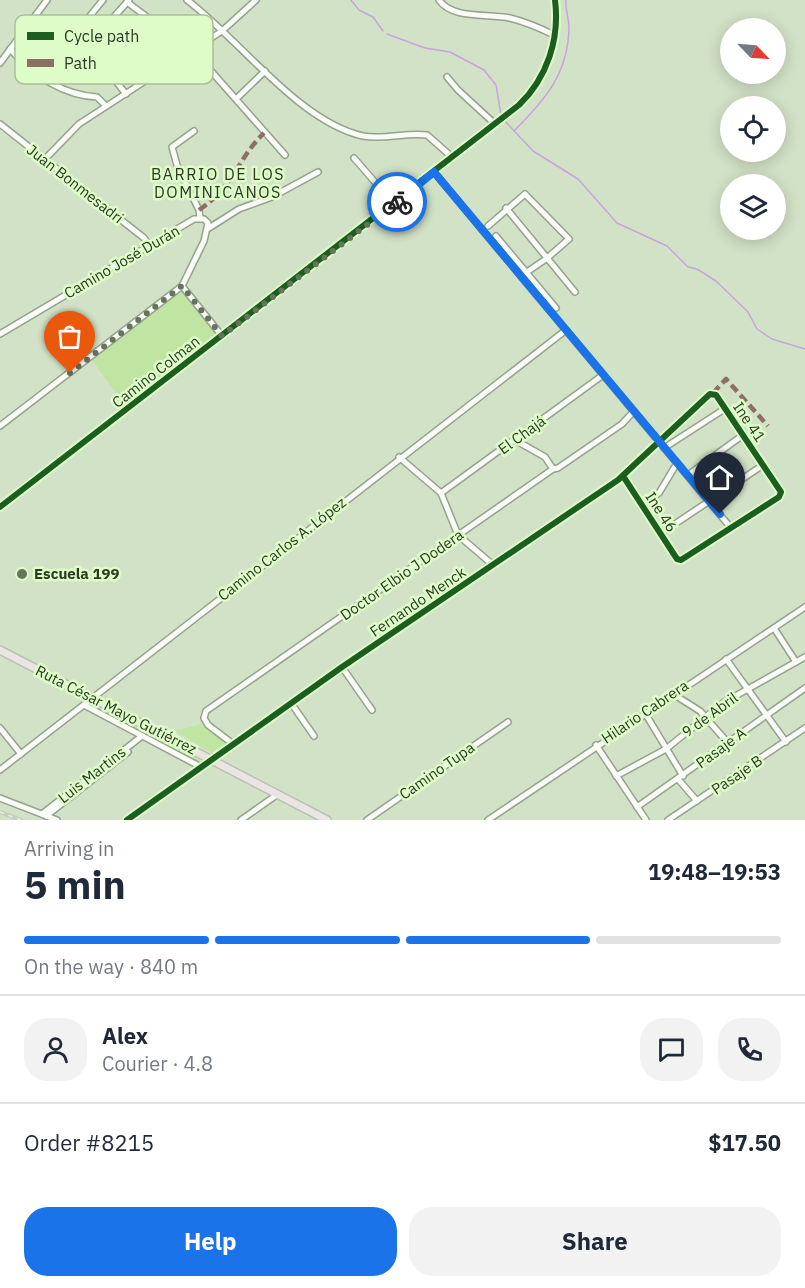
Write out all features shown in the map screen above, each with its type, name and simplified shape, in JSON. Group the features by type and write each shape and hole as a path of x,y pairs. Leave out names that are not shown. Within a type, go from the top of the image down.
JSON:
{"main road":[{"name":"Ruta César Mayo Gutiérrez","path":"0,650 327,820"}],"street":[{"path":"37,15 47,0"},
{"path":"92,15 103,0"},
{"path":"187,0 204,15"},
{"path":"213,37 256,0"},
{"path":"439,0 455,12 507,17 534,25 555,35"},
{"name":"Camino Colman","path":"0,507 394,204 526,98 539,80 551,53 555,35 555,0"},
{"path":"115,15 128,1 146,15"},
{"path":"213,23 313,113 328,123 372,137 427,135 452,157"},
{"path":"0,63 15,47"},
{"path":"236,99 265,71"},
{"path":"213,74 285,154"},
{"path":"447,77 495,124"},
{"path":"51,84 82,97 97,97 106,106"},
{"path":"118,84 126,94"},
{"path":"45,159 70,131 141,84"},
{"name":"Juan Bonmesadri","path":"0,124 144,238 149,245"},
{"path":"194,131 172,147 177,165 200,210 200,218 206,221 209,228 239,209 272,197 318,171"},
{"path":"354,158 394,204"},
{"path":"434,172 523,274 556,308"},
{"path":"488,226 523,194 527,195 567,236 568,242 523,274"},
{"path":"506,208 546,259 576,292"},
{"name":"Camino José Durán","path":"0,334 149,245 200,218"},
{"name":"Camino José Durán","path":"182,286 209,228"},
{"path":"496,236 566,330 731,528"},
{"path":"0,426 182,286 222,336"},
{"name":"Camino Carlos A. López","path":"0,770 399,457 566,330"},
{"name":"El Chajá","path":"441,493 603,375"},
{"name":"Ine 41","path":"714,393 781,494 731,528"},
{"name":"Fernando Menck","path":"127,820 291,703 623,476 714,393"},
{"path":"664,448 726,408"},
{"name":"Doctor Elbio J Dodera","path":"233,744 208,725 204,718 207,711 553,469 558,468 622,424 634,411"},
{"path":"688,475 743,435"},
{"path":"515,440 545,457 553,469"},
{"path":"399,457 441,493 458,535 493,565"},
{"path":"642,504 662,490 677,463"},
{"path":"660,534 763,465"},
{"name":"Ine 46","path":"623,476 679,560 685,559 731,528"},
{"name":"Hilario Cabrera","path":"488,820 805,607"},
{"path":"774,628 796,662"},
{"name":"9 de Abril","path":"616,776 666,749 705,716 747,689 805,657"},
{"path":"726,659 786,742"},
{"path":"342,668 372,710"},
{"name":"Pasaje A","path":"637,807 805,688"},
{"path":"673,694 705,716 729,743"},
{"path":"291,703 315,736"},
{"name":"Ruta César Mayo Gutiérrez","path":"84,705 201,767"},
{"path":"645,713 681,778 697,801"},
{"name":"Camino Tupa","path":"367,820 508,722"},
{"path":"0,728 21,754"},
{"name":"Pasaje B","path":"668,820 805,728"},
{"name":"Luis Martins","path":"44,815 144,737"},
{"path":"596,746 646,820"},
{"path":"241,820 278,794"},
{"path":"0,798 57,820"}],"green space":[{"path":"181,290 213,329 216,337 126,407 92,360"},
{"path":"92,703 171,742 202,762 197,762 91,706"},
{"path":"201,724 227,744 214,754 175,731"}],"waterway":[{"path":"351,0 359,10 373,17 383,31"},
{"path":"514,131 545,97 559,73 568,44 566,0"},
{"path":"387,34 425,48 450,52 484,70 496,85 501,115"},
{"path":"504,120 533,151 578,179 617,223 667,246 688,267 697,269 716,281 748,312 757,329 772,339 805,349"}],"railway":[{"path":"0,812 21,820"}],"marked path":[{"path":"199,210 221,192 264,133"},
{"path":"713,393 726,379 768,426"}],"cycle path":[{"path":"0,507 519,105 537,83 549,57 555,29 555,0"},
{"path":"127,820 342,667 618,480 710,394 716,395 781,492 779,497 681,560 677,559 623,476"}],"way so far":[{"path":"70,373 182,286 222,336 397,202"}],"place":[{"name":"Escuela 199","path":"22,574"}],"district":[{"name":"BARRIO DE LOS DOMINICANOS","path":"218,183"}],"route":[{"path":"397,202 434,172 720,514"}]}
